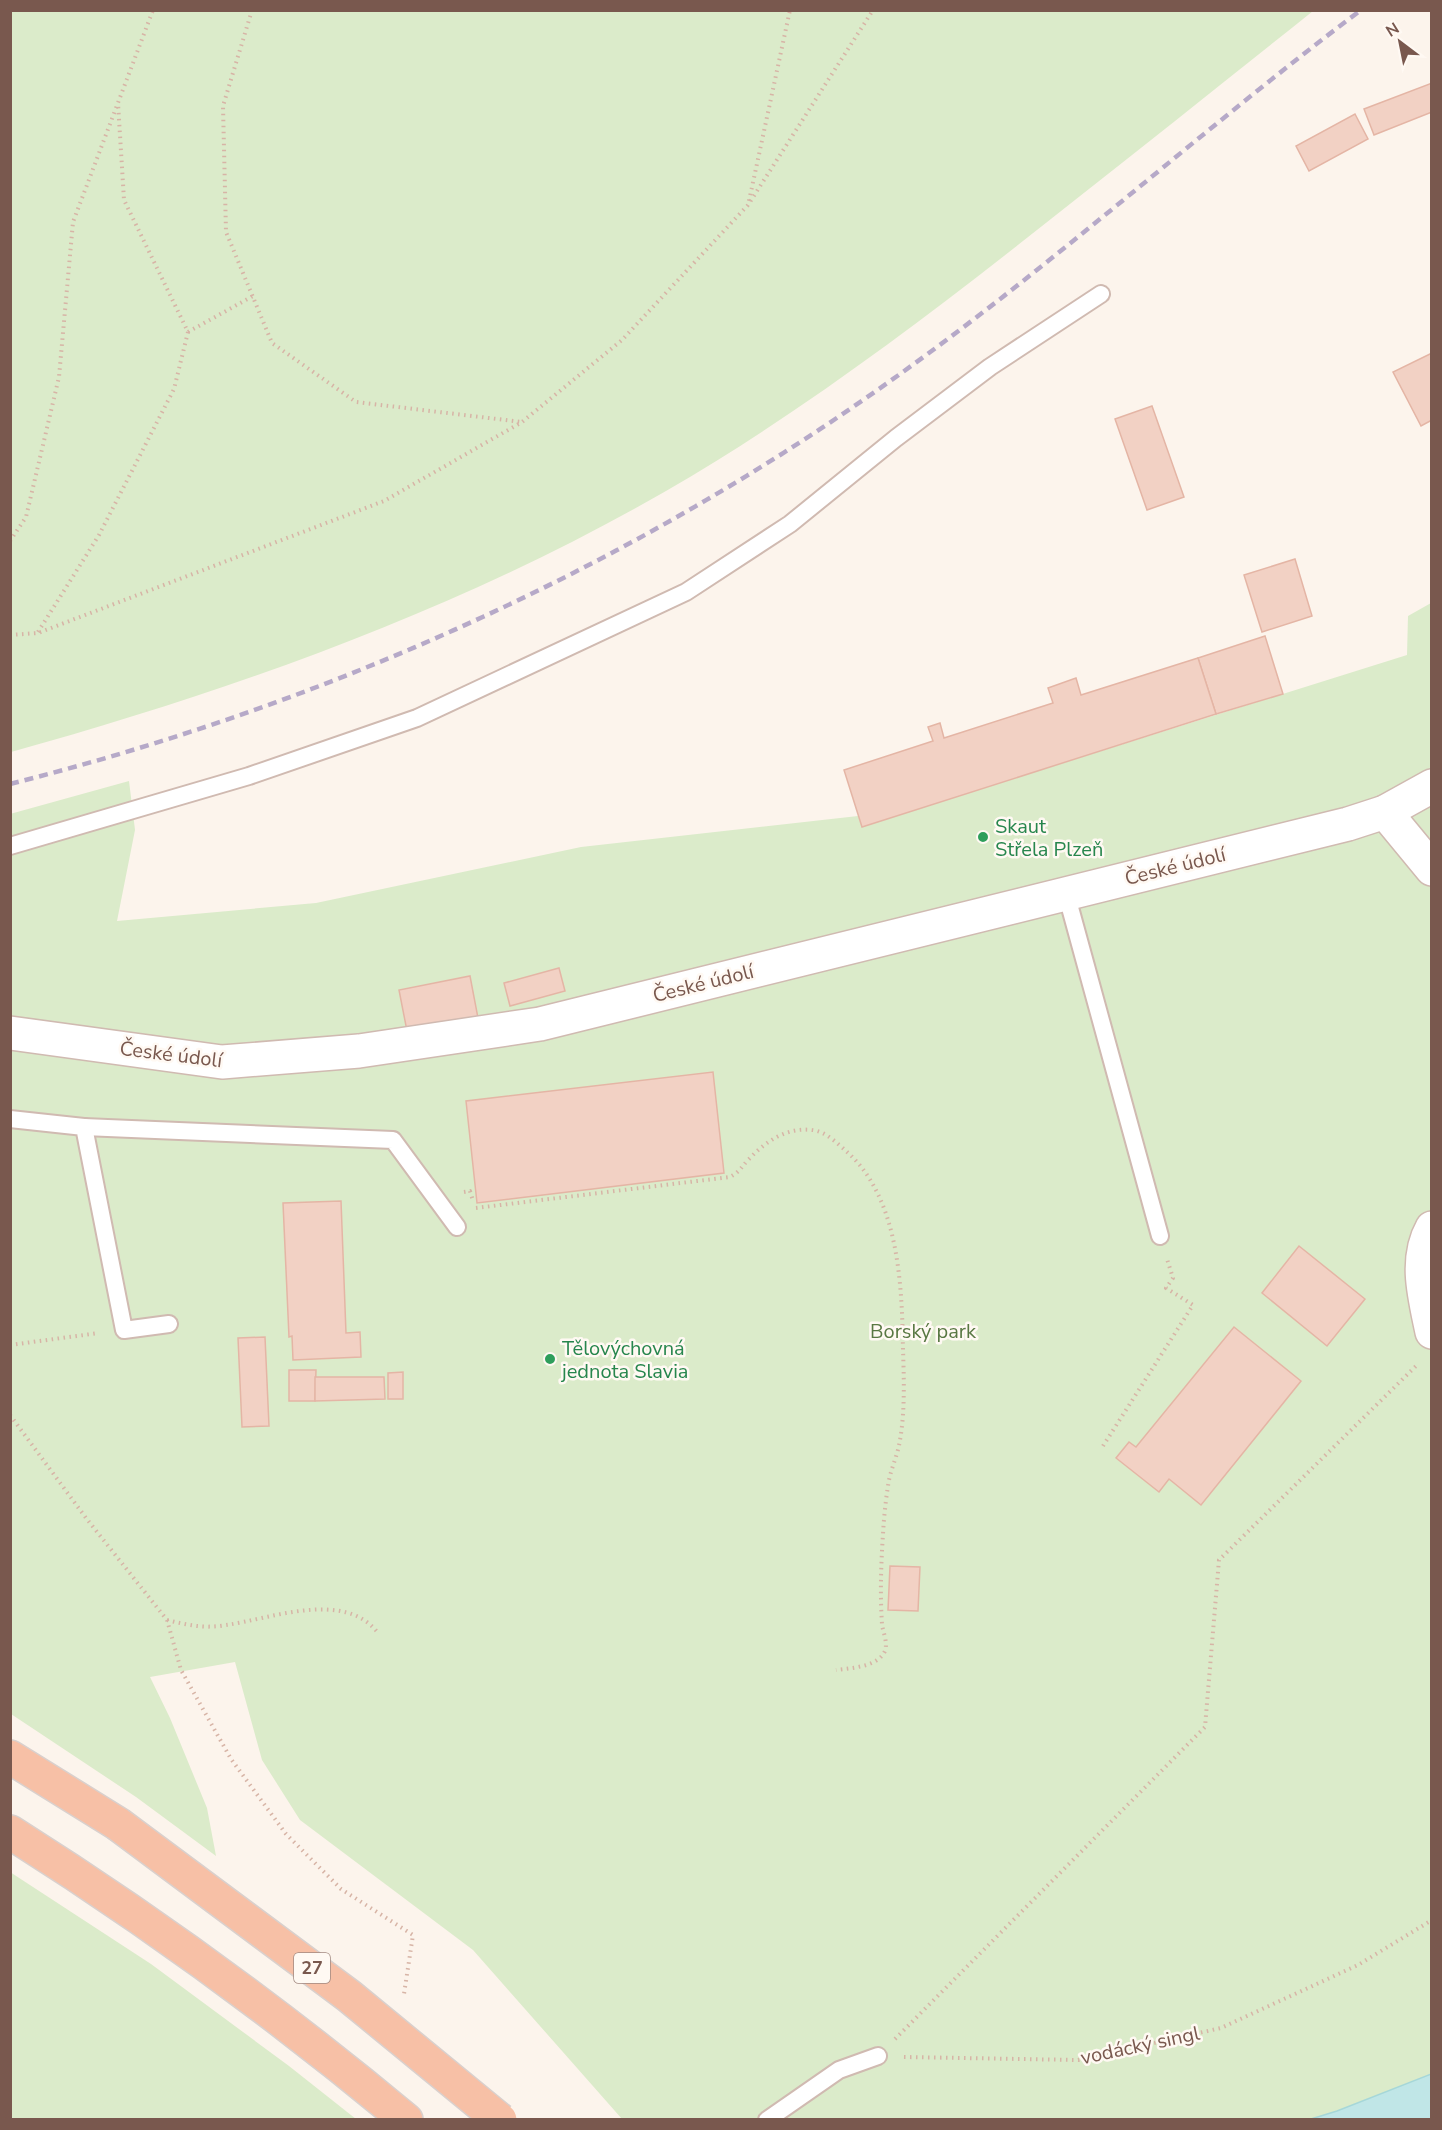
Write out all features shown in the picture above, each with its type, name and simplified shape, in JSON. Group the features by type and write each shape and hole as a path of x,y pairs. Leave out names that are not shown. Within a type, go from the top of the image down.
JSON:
{"highway":[{"name":"27","path":"10,1757 118,1824 349,1996 500,2120"},
{"path":"10,1832 170,1938 332,2058 406,2120"}],"street":[{"name":"České údolí","path":"10,1033 222,1062 359,1051 540,1024 1348,824 1384,812 1431,786"},
{"path":"1384,812 1431,869"},
{"path":"1427,1345 1421,1279 1431,1228"}],"lane":[{"path":"10,846 249,776 417,718 686,592 790,524 896,438 990,367 1101,294"},
{"path":"1066,893 1160,1236"},
{"path":"10,1119 84,1127 393,1140 457,1227"},
{"path":"84,1127 124,1330 169,1324"},
{"path":"767,2120 839,2070 878,2056"}],"path":[{"path":"10,541 26,517 59,377 73,222 153,10"},
{"path":"252,10 223,106 226,232 272,343 356,402 522,422"},
{"path":"748,205 790,10"},
{"path":"10,635 38,633 384,501 522,422 622,340 748,205 873,10"},
{"path":"38,633 99,535 174,389 188,332 124,200 118,103"},
{"path":"188,332 253,296"},
{"path":"434,1196 470,1191 476,1208 730,1177 741,1171 748,1160 770,1140 794,1129 815,1130 832,1140 866,1172 878,1195 896,1247 903,1321 904,1375 900,1440 889,1479 883,1533 881,1577 882,1628 886,1644 884,1654 875,1661 859,1667 836,1670"},
{"path":"1104,1446 1193,1305 1166,1288 1173,1278 1160,1236"},
{"path":"10,1345 124,1330"},
{"path":"878,2056 1204,1727 1219,1560 1427,1345"},
{"path":"10,1414 86,1518 167,1620 181,1670 231,1759 286,1834 340,1889 413,1935 402,2000"},
{"path":"167,1620 200,1627 225,1626 310,1610 339,1610 358,1617 374,1627 378,1633"},
{"name":"vodácký singl","path":"878,2056 1078,2060 1221,2028 1358,1965 1431,1920"}],"green space":[{"path":"11,10 1313,11 926,316 773,425 666,491 588,534 509,573 346,642 180,701 11,752"},
{"name":"Borský park","path":"1431,603 1431,2074 1311,2119 622,2119 473,1950 300,1820 262,1760 235,1662 150,1677 170,1718 207,1808 216,1856 136,1797 11,1714 10,814 129,781 135,830 117,921 316,903 581,847 858,816 862,826 1407,655 1408,616"},
{"path":"10,1872 151,1964 289,2066 356,2119 11,2119"}],"water":[{"path":"1431,2074 1431,2119 1311,2119 1337,2111"}],"building":[{"path":"1432,83 1432,112 1374,135 1364,109"},
{"path":"1355,114 1368,139 1309,171 1296,146"},
{"path":"1432,353 1432,420 1421,426 1393,372"},
{"path":"1152,406 1184,497 1147,510 1115,419"},
{"path":"1295,559 1312,616 1262,632 1244,575"},
{"path":"1265,636 1283,694 1216,714 1198,658"},
{"path":"1198,658 1216,714 862,827 844,770 933,741 928,727 940,723 944,738 1053,703 1048,688 1076,678 1081,695"},
{"path":"559,968 565,991 510,1006 504,983"},
{"path":"470,976 478,1018 407,1031 399,990"},
{"path":"713,1072 724,1173 477,1203 466,1101"},
{"path":"341,1201 346,1333 360,1332 361,1357 293,1360 292,1336 289,1337 283,1203"},
{"path":"1299,1246 1365,1299 1327,1346 1262,1293"},
{"path":"1234,1327 1301,1381 1201,1505 1169,1479 1159,1492 1116,1458 1129,1442 1136,1447"},
{"path":"265,1337 269,1426 242,1427 238,1338"},
{"path":"289,1370 316,1370 315,1401 289,1401"},
{"path":"403,1372 403,1399 388,1399 388,1373"},
{"path":"315,1377 384,1377 385,1399 315,1401"},
{"path":"890,1566 920,1567 918,1611 888,1610"}],"railway":[{"path":"10,784 125,752 239,715 351,674 461,627 569,575 674,519 777,457 939,346 1361,10"}],"place":[{"name":"Skaut Střela Plzeň","path":"983,837"},
{"name":"Tělovýchovná jednota Slavia","path":"550,1359"}]}
